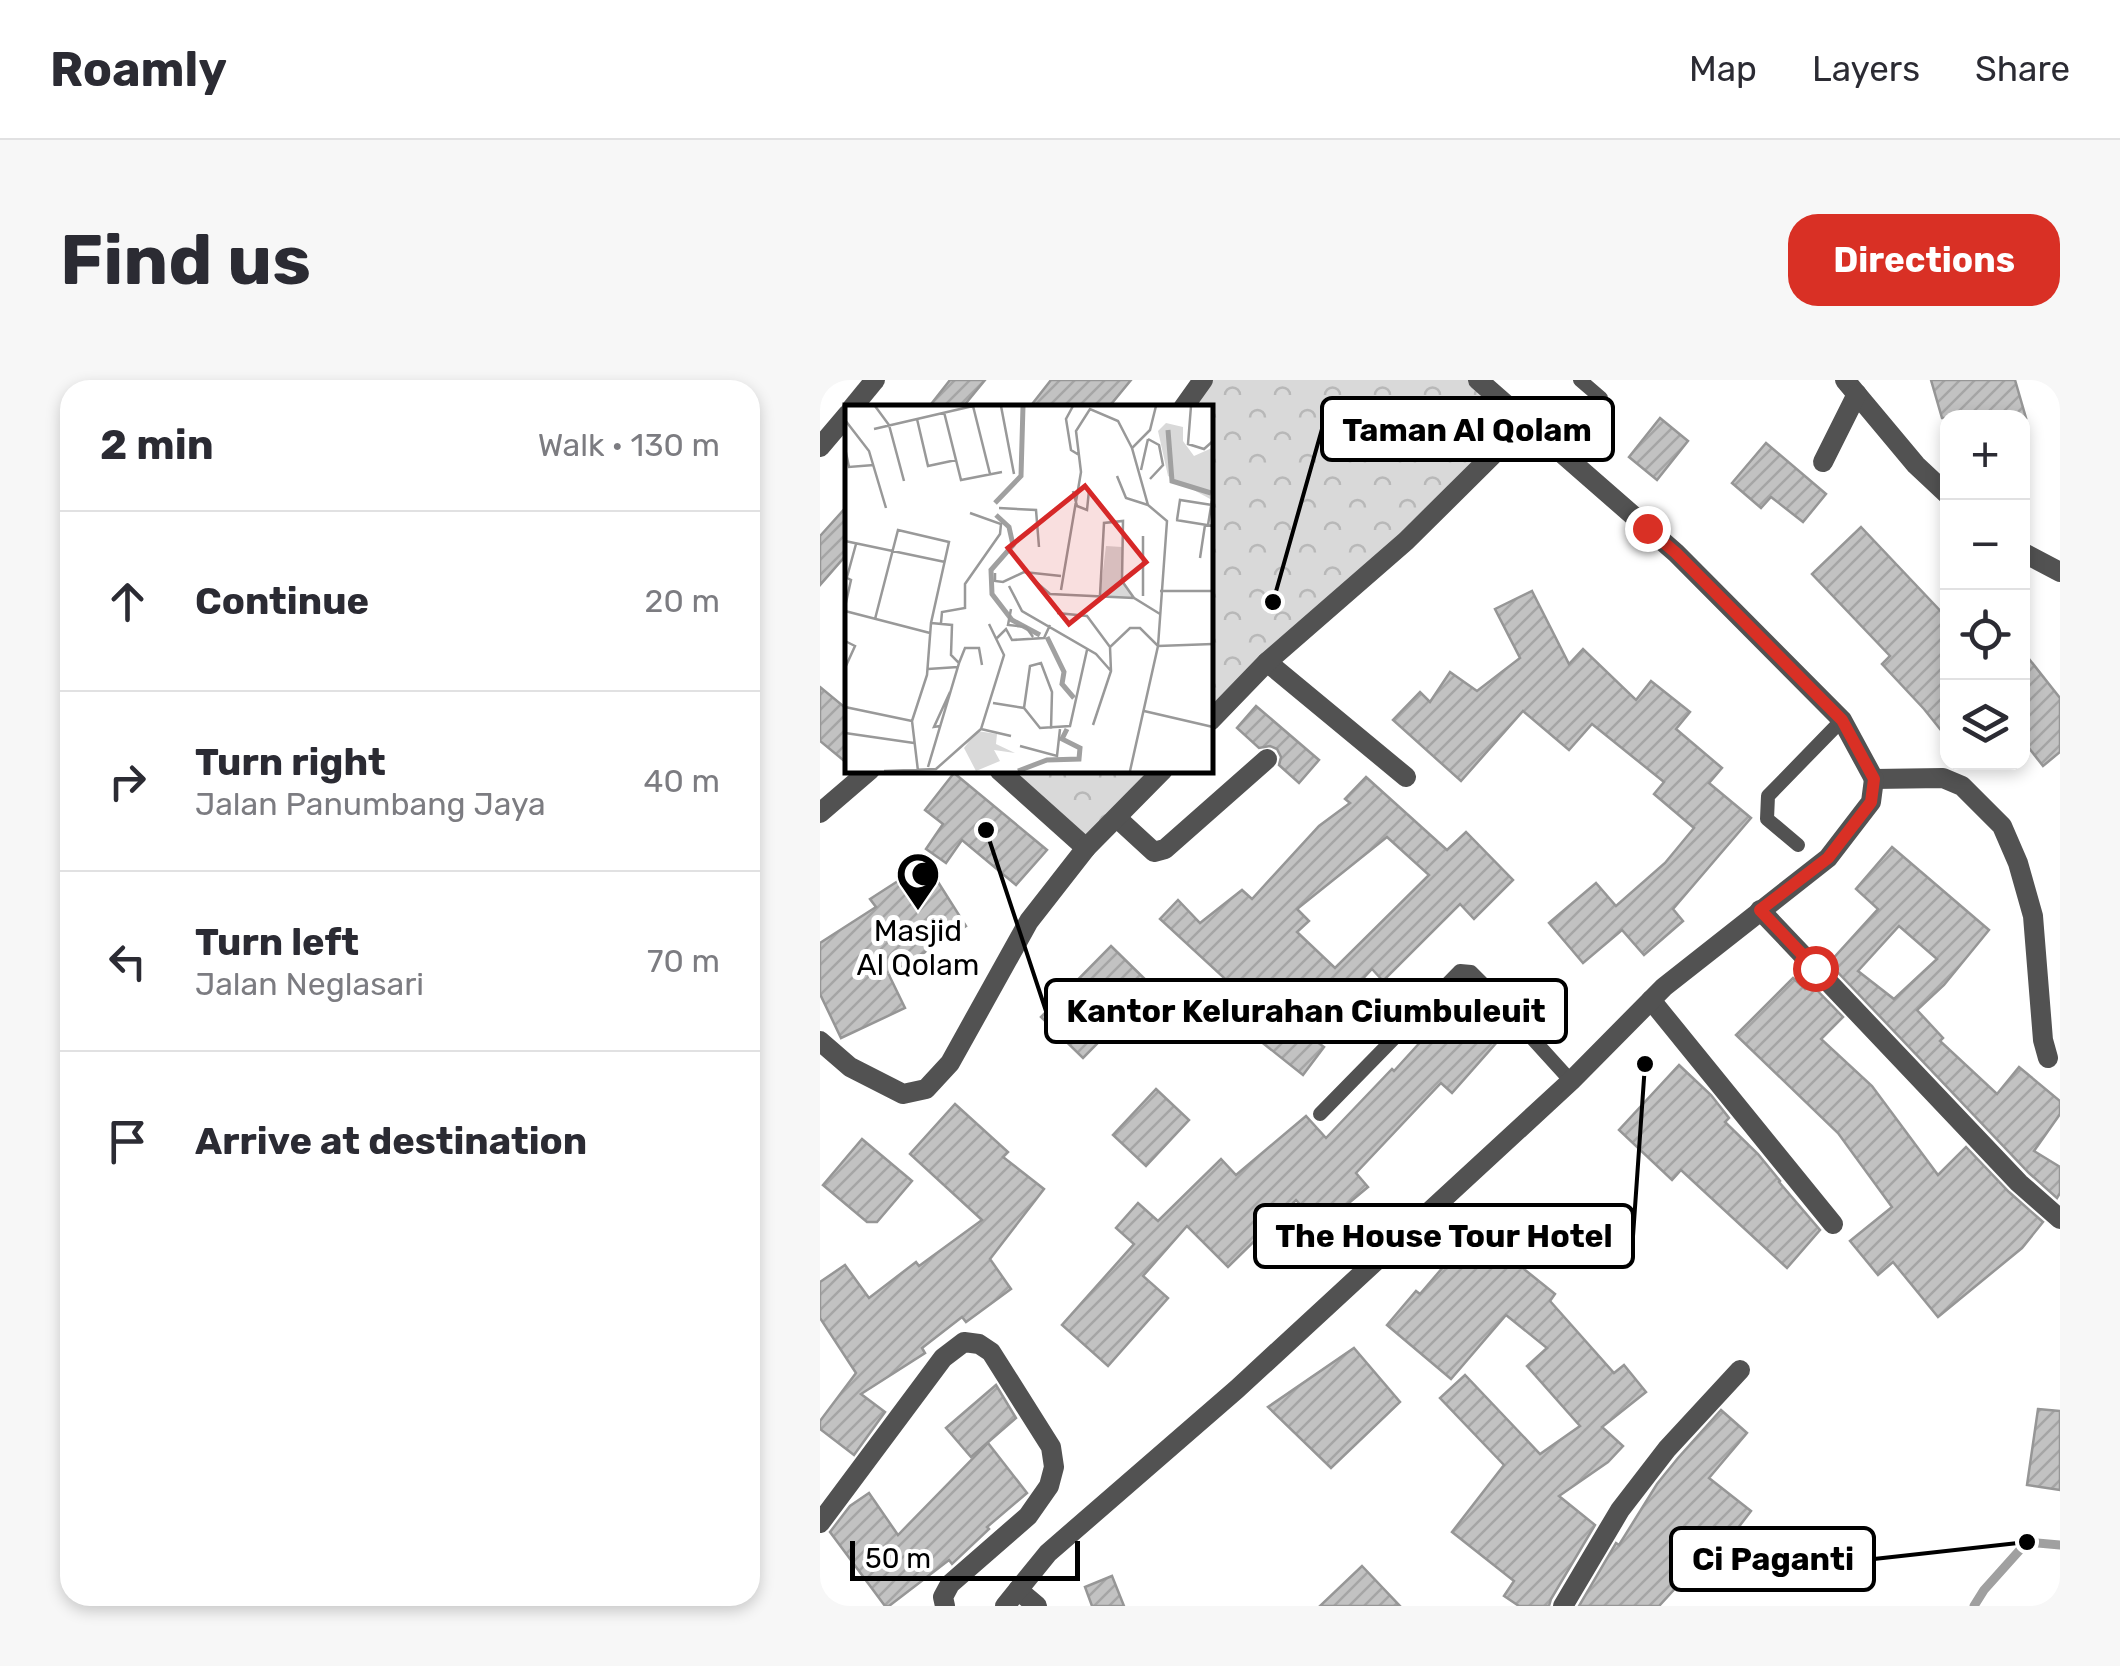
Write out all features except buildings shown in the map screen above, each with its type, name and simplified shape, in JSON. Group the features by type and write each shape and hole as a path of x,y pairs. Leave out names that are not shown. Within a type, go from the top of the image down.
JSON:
{"street":[{"path":"854,405 875,380"},
{"path":"1184,405 1203,380"},
{"path":"1036,1606 1012,1598 1048,1553 1238,1389 1571,1081 1664,988 1828,858 1871,802 1874,779 1842,720 1676,553 1478,380"},
{"path":"1824,462 1851,387"},
{"path":"1851,387 1916,466 1940,488"},
{"path":"820,447 845,418"},
{"path":"1212,720 1267,662 1406,541 1526,422"},
{"path":"2030,556 2060,572"},
{"path":"1267,662 1406,777"},
{"path":"1117,818 1154,852 1165,850 1266,759"},
{"path":"820,813 868,772"},
{"path":"1001,772 1086,848"},
{"path":"820,1040 850,1067 903,1094 926,1089 950,1063 1029,921 1086,848 1161,772"},
{"path":"1874,779 1942,778 1962,786 2002,826 2018,863 2033,916 2043,1040 2048,1058"},
{"path":"1760,910 2019,1183 2060,1219"},
{"path":"1651,1000 1833,1224"},
{"path":"820,1524 944,1358 964,1342 979,1344 991,1352 1051,1447 1054,1466 1050,1486 1028,1516 950,1584 943,1596 945,1606"},
{"path":"1563,1606 1620,1510 1667,1449 1740,1370"}],"lane":[{"path":"1580,380 1601,398"},
{"path":"1798,845 1767,819 1768,796 1842,720"},
{"path":"1320,1114 1460,971 1471,972 1571,1081"}],"green space":[{"path":"1203,380 1478,380 1526,422 1212,719 1212,405 1185,405"},
{"path":"1002,772 1160,772 1086,848"}],"waterway":[{"path":"1974,1606 2027,1542 2060,1545"}],"place":[{"name":"Taman Al Qolam","path":"1273,602"},
{"name":"Kantor Kelurahan Ciumbuleuit","path":"986,830"},
{"name":"Masjid Al Qolam","path":"918,912"},
{"name":"The House Tour Hotel","path":"1645,1064"},
{"name":"Ci Paganti","path":"2027,1542"}],"route":[{"path":"1647,528 1842,720 1874,779 1871,802 1828,858 1760,910 1815,968"}]}
